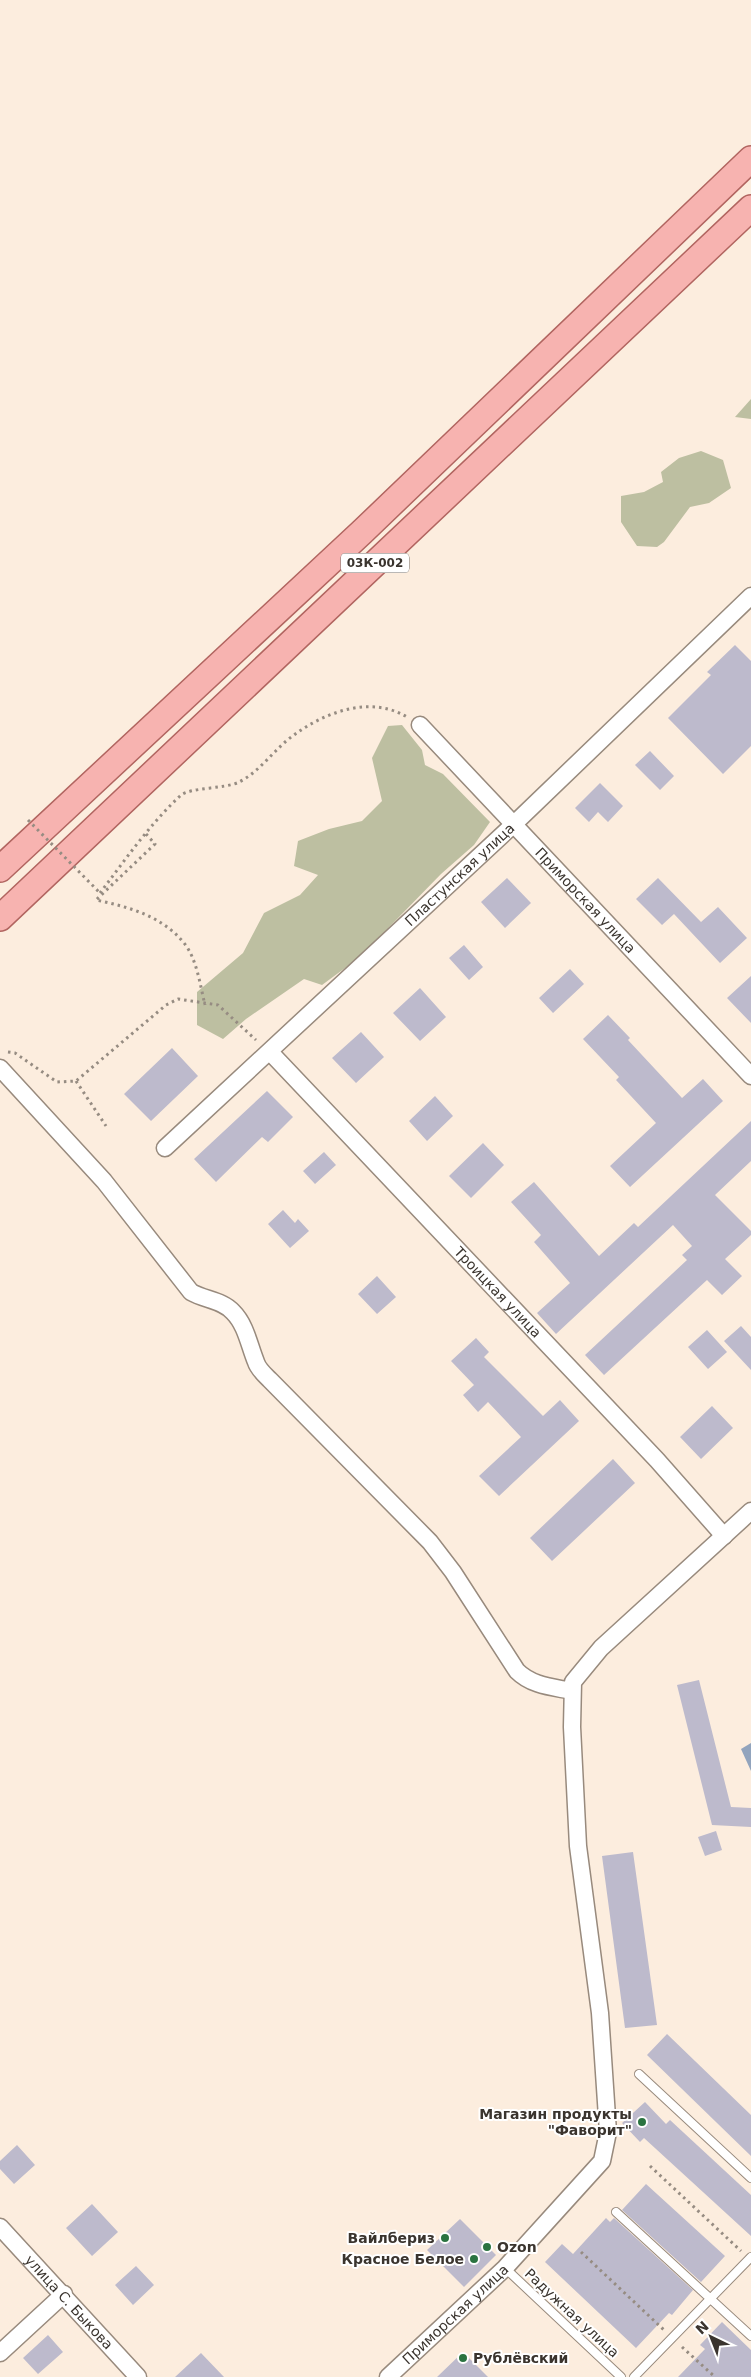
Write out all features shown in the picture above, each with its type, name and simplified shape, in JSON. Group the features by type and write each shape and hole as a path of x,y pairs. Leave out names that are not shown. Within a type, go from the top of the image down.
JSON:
{"main road":[{"name":"03К-002","path":"0,869 362,532 751,159"},
{"name":"03К-002","path":"0,918 751,208"}],"street":[{"name":"Пластунская улица","path":"165,1148 514,824 751,596"},
{"name":"Приморская улица","path":"420,725 751,1076"},
{"name":"Троицкая улица","path":"270,1052 657,1460 724,1536"},
{"path":"0,1068 104,1181 191,1292 200,1297 223,1304 233,1312 243,1326 256,1364 430,1542 453,1572 524,1679 535,1684 572,1692 573,1682 601,1648 751,1511"},
{"name":"Приморская улица","path":"388,2377 505,2268 602,2161 608,2132 600,2013 578,1846 572,1692"},
{"name":"улица С. Быкова","path":"0,2227 64,2294 138,2377"},
{"path":"0,2353 64,2294"}],"lane":[{"path":"639,2074 751,2178"},
{"path":"616,2212 751,2336"},
{"path":"634,2377 750,2258"},
{"name":"Радужная улица","path":"505,2268 621,2377"}],"path":[{"path":"28,820 100,893 146,834 182,794 238,782 265,763 293,735 343,710 367,706 396,710 420,725"},
{"path":"146,834 155,844 96,900 144,912 164,924 185,944 194,963 205,1005"},
{"path":"0,1051 15,1053 57,1082 76,1081 166,1005 178,999 205,1005 218,1005 270,1052"},
{"path":"76,1081 106,1126"},
{"path":"650,2166 750,2258"},
{"path":"581,2252 715,2377"}],"green space":[{"path":"751,399 751,419 735,417"},
{"path":"701,451 723,460 731,488 709,503 690,507 664,542 657,547 637,546 621,522 621,496 644,492 663,482 661,472 679,458"},
{"path":"402,725 422,750 425,765 443,774 490,822 474,845 441,874 360,957 322,985 304,979 246,1019 223,1039 197,1025 197,992 243,953 264,913 300,895 318,875 294,866 298,841 329,829 362,821 382,801 372,758 388,726"}],"water":[{"path":"751,1743 751,1771 741,1749"}],"building":[{"path":"735,645 751,661 751,746 723,774 668,718 711,675 707,672"},
{"path":"650,751 674,776 660,790 635,765"},
{"path":"600,783 623,806 608,822 598,812 589,822 575,808"},
{"path":"507,878 531,903 505,928 481,902"},
{"path":"658,878 701,922 718,907 747,938 720,963 674,914 662,925 636,899"},
{"path":"464,945 483,967 469,980 449,958"},
{"path":"570,969 584,984 553,1013 539,998"},
{"path":"751,976 751,1023 727,998"},
{"path":"420,988 446,1017 420,1041 393,1013"},
{"path":"608,1015 630,1038 628,1040 682,1098 703,1079 723,1101 630,1187 610,1166 656,1123 616,1080 619,1077 583,1039"},
{"path":"361,1032 384,1057 356,1083 332,1058"},
{"path":"172,1048 198,1076 151,1121 124,1094"},
{"path":"267,1091 293,1117 268,1142 262,1137 216,1182 194,1159"},
{"path":"435,1096 453,1116 427,1141 409,1121"},
{"path":"751,1121 751,1161 715,1195 751,1231 751,1235 725,1259 742,1276 722,1295 707,1280 604,1375 585,1355 687,1260 682,1255 692,1246 673,1225 556,1334 537,1313 570,1283 534,1242 541,1235 511,1202 534,1182 599,1256 634,1223 638,1227"},
{"path":"483,1143 504,1165 471,1198 449,1176"},
{"path":"324,1152 336,1165 315,1184 303,1171"},
{"path":"283,1210 295,1223 298,1219 309,1231 290,1248 268,1224"},
{"path":"377,1276 396,1297 377,1314 358,1294"},
{"path":"741,1326 751,1337 751,1370 724,1341"},
{"path":"707,1330 727,1352 708,1369 688,1347"},
{"path":"476,1338 489,1352 484,1357 543,1416 560,1400 579,1421 499,1496 479,1476 521,1437 488,1402 478,1412 463,1395 474,1385 451,1361"},
{"path":"712,1406 733,1428 701,1459 680,1437"},
{"path":"613,1459 635,1483 552,1561 530,1538"},
{"path":"699,1680 731,1807 751,1808 751,1827 712,1825 677,1685"},
{"path":"716,1831 722,1850 705,1856 698,1837"},
{"path":"633,1852 657,2025 625,2028 602,1856"},
{"path":"667,2034 751,2115 751,2156 647,2055"},
{"path":"645,2102 666,2124 670,2120 751,2195 751,2236 644,2138 640,2142 622,2123"},
{"path":"17,2145 35,2165 14,2184 0,2169 0,2161"},
{"path":"646,2184 725,2256 701,2282 622,2210"},
{"path":"92,2204 118,2232 92,2256 66,2228"},
{"path":"606,2218 610,2222 614,2218 693,2290 672,2315 669,2313 636,2348 545,2262 562,2244 573,2254"},
{"path":"460,2219 496,2255 464,2287 427,2250"},
{"path":"136,2266 154,2285 133,2305 115,2285"},
{"path":"722,2322 751,2350 751,2377 678,2377 705,2349 700,2345"},
{"path":"48,2335 63,2352 38,2374 23,2358"},
{"path":"463,2352 488,2377 437,2377"},
{"path":"201,2353 224,2377 175,2377"}],"place":[{"name":"Магазин продукты \"Фаворит\"","path":"642,2122"},
{"name":"Вайлбериз","path":"445,2238"},
{"name":"Ozon","path":"487,2247"},
{"name":"Красное Белое","path":"474,2259"},
{"name":"Рублёвский","path":"463,2358"}]}
